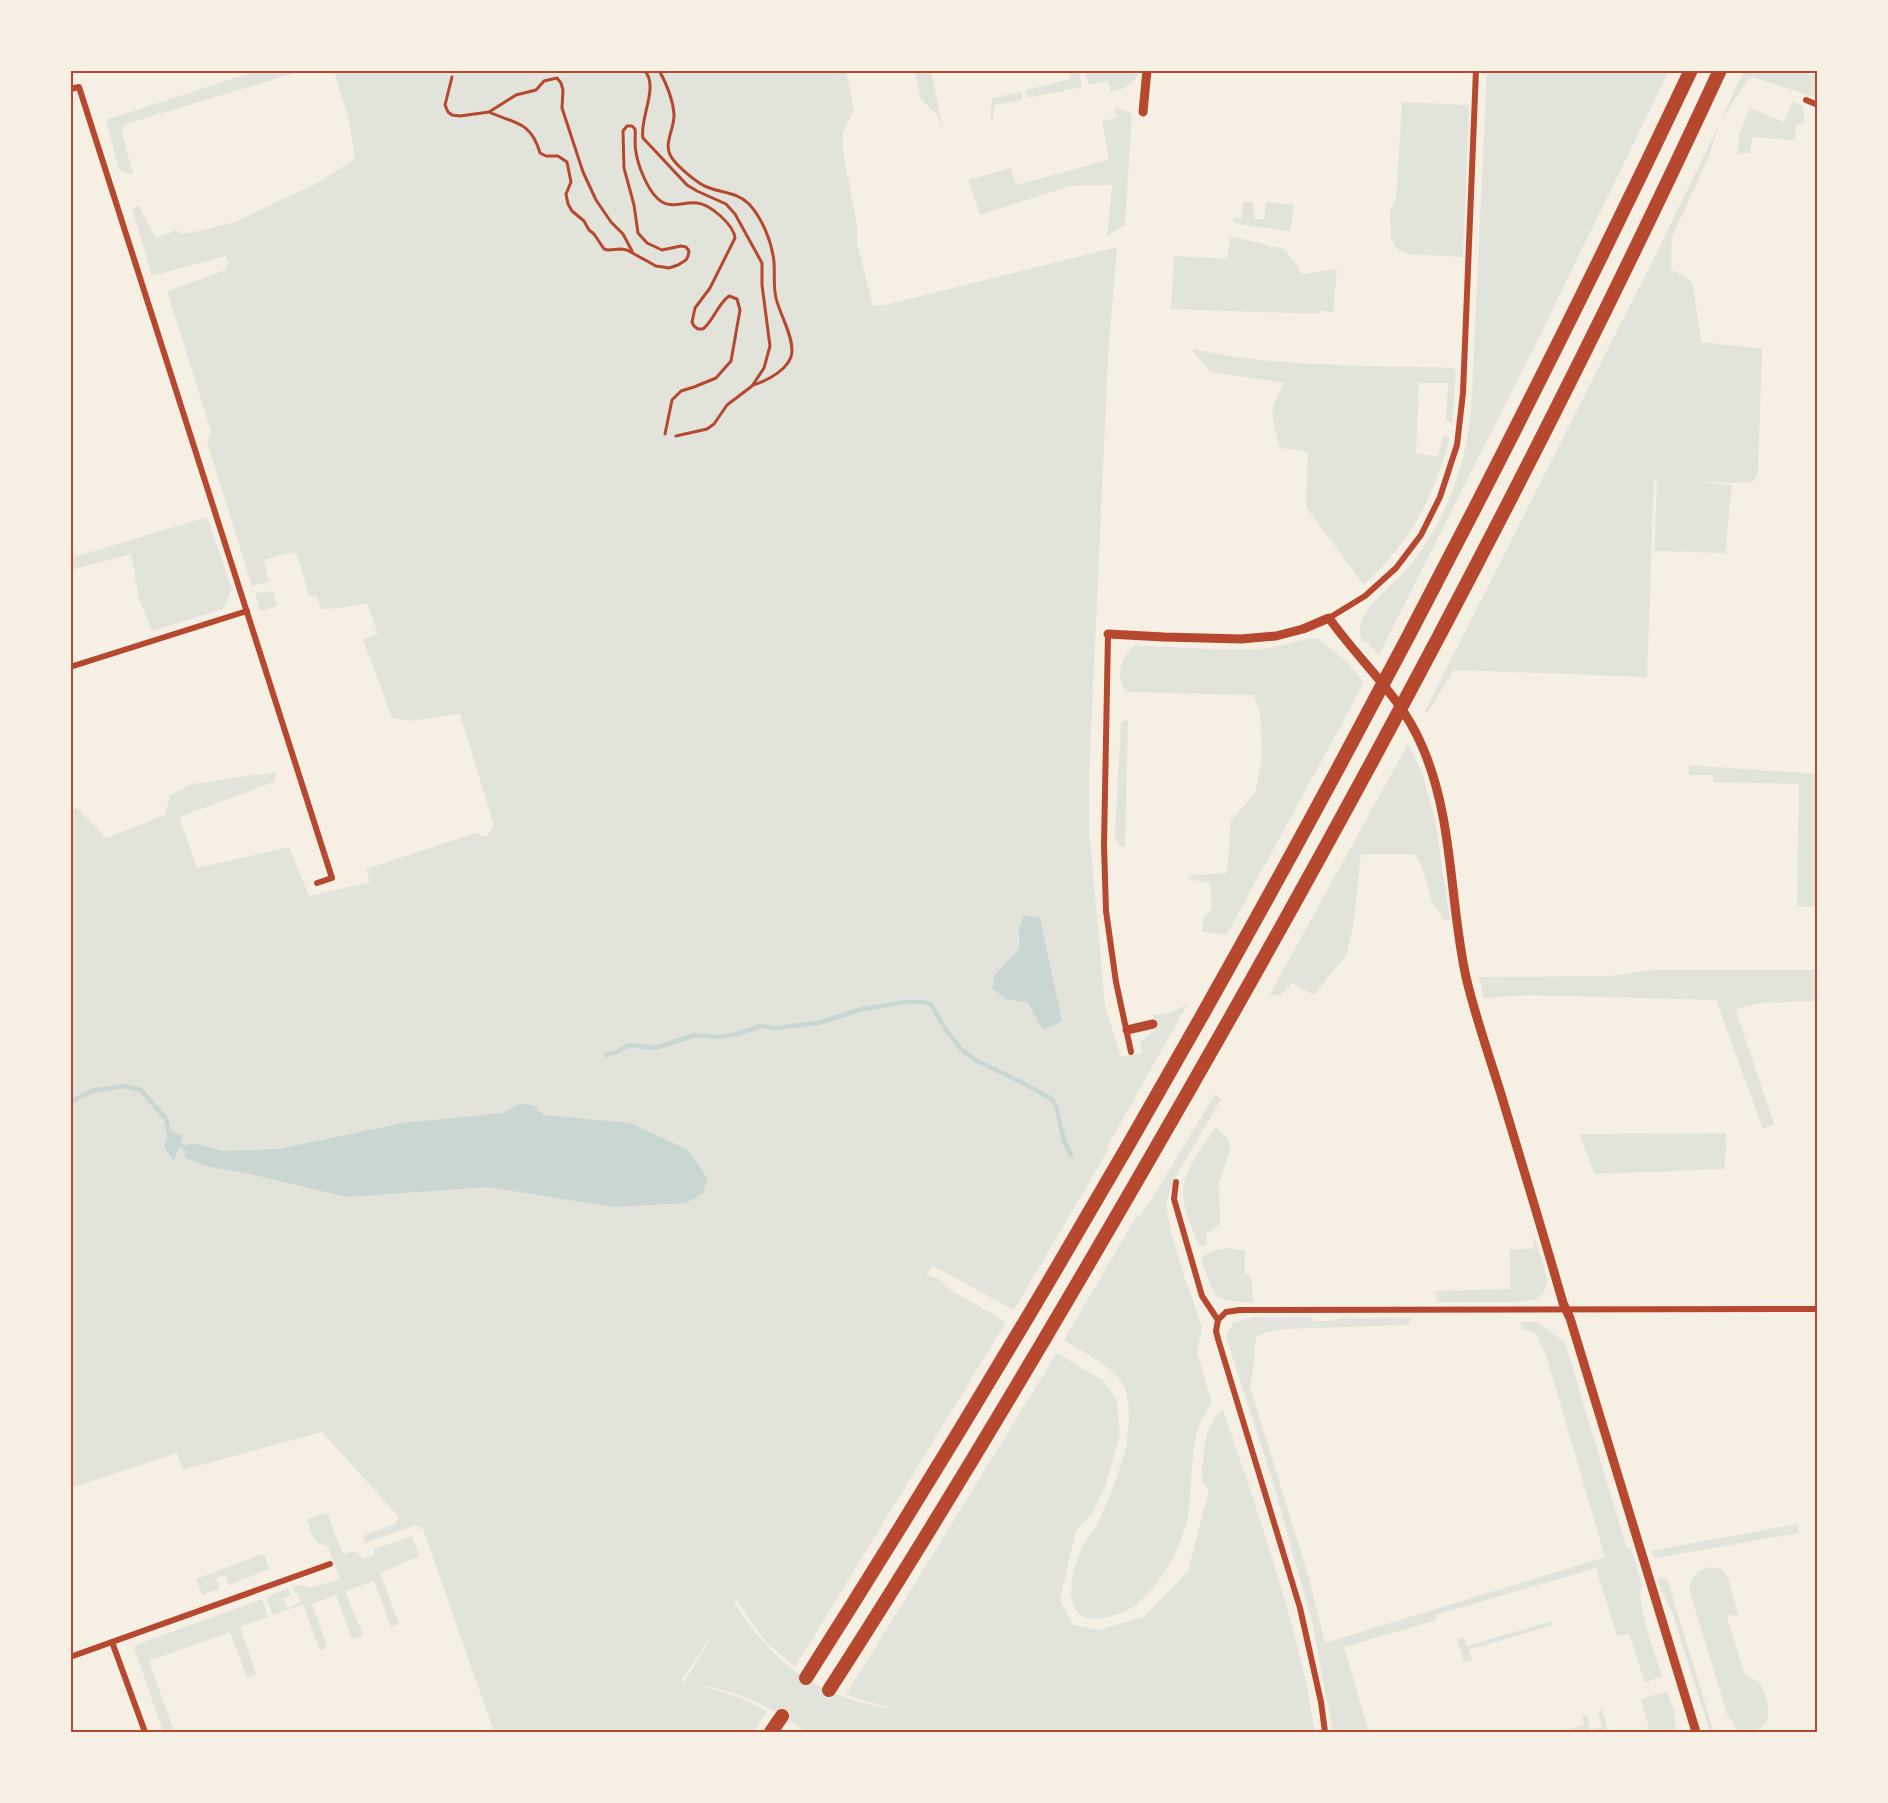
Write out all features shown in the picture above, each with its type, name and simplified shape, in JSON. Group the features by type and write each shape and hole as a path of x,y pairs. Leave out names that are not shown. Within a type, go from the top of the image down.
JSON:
{"highway":[{"path":"806,1678 1026,1320 1272,890 1504,451 1632,195 1691,70"},
{"path":"829,1690 1053,1325 1300,894 1492,533 1617,284 1720,70"},
{"path":"771,1732 782,1716"}],"street":[{"path":"1143,112 1147,70"},
{"path":"1131,1052 1116,982 1106,910 1104,845 1108,634 1241,639 1276,636 1303,629 1329,618 1365,596 1396,568 1421,535 1440,497 1457,445 1463,393 1476,70"},
{"path":"70,89 79,87 332,878 317,883"},
{"path":"1806,100 1818,105"},
{"path":"70,667 247,611"},
{"path":"1329,618 1389,690 1408,717 1438,787 1466,976 1696,1732"},
{"path":"1126,1029 1152,1024"},
{"path":"1176,1182 1174,1199 1202,1296 1218,1320"},
{"path":"1326,1732 1300,1608 1216,1331 1218,1320 1226,1312 1240,1310 1818,1309"},
{"path":"70,1657 330,1564"},
{"path":"112,1642 146,1732"}],"path":[{"path":"644,70 651,83 641,130 643,138 687,185 726,204 735,214 762,263 762,285 770,346 764,368 752,386"},
{"path":"659,70 674,115 668,146 670,156 704,186 730,192 748,202 759,217 774,262 773,283 776,300 792,351 789,361 780,371 752,386 727,405 718,421 707,429 676,436"},
{"path":"452,77 445,105 452,115 460,116 489,112 516,95 536,90 544,81 556,78 561,83 562,108 583,172 597,200 611,222 624,234 633,253"},
{"path":"489,112 526,127 537,142 540,153 564,159 569,168 571,182 566,194 568,204 572,211 585,221 588,230 594,234 604,249 621,249 656,266 669,267 686,260 689,251 686,247 681,246 662,250 647,243 639,233 624,168 623,131 627,126 635,129 635,150 639,168 657,198 676,206 694,202 703,204 730,225 735,232 735,238 710,288 695,308 692,322 698,329 703,329 724,300 729,296 737,299 740,310 733,356 716,378 681,391 672,400 665,434"}],"shaded area":[{"path":"259,70 302,71 126,124 121,128 133,175 119,170 106,120"},
{"path":"1085,70 1139,71 1132,83 1125,88 1111,92 1108,81 1089,85"},
{"path":"334,71 846,71 854,110 843,132 843,152 857,225 857,242 873,306 885,305 1117,247 1108,357 1089,775 1089,828 1105,1006 1121,1057 1142,1053 1140,1042 1157,1028 1153,1015 1169,1013 1187,1005 1107,1147 1109,1148 1014,1310 933,1266 926,1275 937,1278 951,1290 1006,1322 795,1667 767,1643 736,1600 734,1603 765,1644 801,1676 844,1697 895,1709 846,1695 1057,1353 1104,1381 1117,1400 1120,1435 1105,1487 1092,1514 1076,1530 1060,1600 1074,1625 1098,1630 1144,1617 1188,1571 1209,1490 1202,1482 1207,1433 1216,1416 1223,1410 1286,1603 1303,1669 1315,1732 805,1732 782,1715 743,1696 702,1686 744,1699 767,1711 753,1732 494,1732 423,1529 417,1525 365,1543 363,1536 395,1524 399,1517 322,1432 183,1470 177,1453 71,1488 70,816 76,807 106,838 165,815 170,795 192,784 276,772 274,782 179,817 197,868 289,847 309,896 370,882 366,869 475,833 486,837 494,826 460,714 409,721 392,718 363,639 378,634 367,603 322,609 316,596 309,596 297,554 292,552 264,560 269,582 252,586 207,442 211,431 167,291 226,270 229,263 225,256 152,276 132,208 139,206 156,238 176,230 181,234 235,222 317,183 355,159 348,117","holes":["719,1625 684,1682 681,1681"]},
{"path":"915,71 931,71 943,129 938,116 921,99"},
{"path":"1069,71 1079,71 1082,87 1027,98 1026,90 1070,79"},
{"path":"1487,71 1669,71 1539,337 1379,655 1367,642 1364,643 1360,633 1361,623 1373,603 1407,569 1435,528 1456,481 1467,440 1471,412"},
{"path":"1743,71 1794,71 1817,76 1817,98 1753,77 1749,78 1722,119"},
{"path":"1022,92 1022,100 995,105 993,120 990,120 992,98"},
{"path":"1402,102 1469,105 1463,257 1408,254 1396,248 1391,239 1390,211 1396,198"},
{"path":"1793,102 1803,106 1805,123 1796,124 1795,140 1752,137 1750,153 1738,154 1739,134 1750,108 1784,122"},
{"path":"1114,107 1130,112 1132,115 1125,225 1107,236 1112,185 1070,186 980,215 968,180 1011,168 1016,185 1109,160 1102,121 1117,118"},
{"path":"1719,125 1709,156 1672,237 1671,270 1685,276 1693,284 1701,342 1762,349 1758,473 1754,481 1748,483 1697,482 1732,485 1725,553 1654,551 1657,482 1654,481 1647,677 1454,670 1428,712 1425,711 1657,252"},
{"path":"1243,202 1253,202 1254,219 1264,219 1266,202 1294,205 1290,231 1243,225 1233,221 1233,218 1242,219"},
{"path":"1230,238 1284,249 1302,274 1337,269 1333,313 1320,310 1318,314 1171,309 1174,256 1227,259"},
{"path":"1190,348 1254,359 1288,362 1454,368 1456,373 1452,423 1446,420 1448,383 1419,383 1416,453 1438,457 1443,436 1450,437 1436,481 1408,535 1364,585 1306,507 1308,452 1280,448 1272,414 1275,401 1285,383 1211,372"},
{"path":"207,517 232,589 223,609 152,631 139,599 131,554 71,570 71,558"},
{"path":"273,591 277,606 260,611 255,593"},
{"path":"1317,638 1347,662 1364,683 1227,934 1202,932 1203,919 1212,908 1210,883 1187,879 1192,875 1227,873 1231,821 1255,793 1262,759 1260,711 1253,695 1127,692 1123,687 1120,674 1123,662 1129,650 1134,646 1263,649"},
{"path":"1128,719 1125,848 1118,844 1115,836 1121,723"},
{"path":"1408,744 1422,773 1435,819 1450,920 1444,920 1432,902 1421,864 1414,854 1361,854 1354,921 1347,954 1314,995 1292,983 1280,996 1270,994"},
{"path":"1689,765 1817,774 1817,907 1797,906 1799,784 1713,782 1713,775 1689,775"},
{"path":"1024,915 1040,918 1062,1021 1043,1030 1028,1003 1006,999 992,988 994,976 1020,948 1019,929"},
{"path":"1654,970 1817,970 1817,1001 1761,1003 1735,1009 1774,1124 1763,1129 1716,1000 1529,995 1484,998 1479,977 1609,976"},
{"path":"1215,1094 1221,1099 1174,1180 1166,1204 1171,1232 1202,1328 1197,1352 1212,1403 1198,1428 1187,1521 1169,1566 1143,1598 1130,1609 1119,1614 1096,1619 1084,1617 1076,1611 1072,1602 1072,1578 1080,1553 1098,1522 1118,1473 1127,1441 1129,1413 1124,1386 1114,1373 1064,1340 1136,1217 1139,1217 1150,1202"},
{"path":"518,1104 533,1105 543,1115 631,1123 689,1151 707,1178 703,1193 686,1203 613,1207 488,1187 347,1197 210,1167 185,1158 184,1147 192,1143 223,1151 279,1149 403,1123 503,1113"},
{"path":"1216,1127 1229,1140 1230,1151 1219,1183 1220,1224 1206,1234 1207,1245 1199,1246 1186,1209 1183,1188 1192,1164"},
{"path":"172,1131 183,1136 174,1161 164,1145 168,1134"},
{"path":"1726,1133 1725,1169 1595,1174 1579,1134"},
{"path":"1534,1236 1548,1281 1544,1292 1536,1299 1516,1302 1437,1302 1435,1291 1510,1289 1510,1250 1533,1248"},
{"path":"1228,1248 1245,1251 1245,1274 1251,1276 1253,1302 1228,1301 1216,1295 1212,1289 1201,1258 1212,1251"},
{"path":"1254,1317 1311,1317 1313,1321 1333,1321 1340,1318 1413,1318 1407,1325 1285,1329 1266,1332 1256,1337 1250,1387 1309,1578 1325,1643 1605,1557 1546,1355 1535,1332 1522,1329 1520,1322 1537,1322 1565,1342 1627,1549 1631,1548 1642,1585 1641,1604 1662,1676 1645,1683 1629,1634 1617,1636 1596,1568 1436,1615 1437,1620 1344,1647 1369,1732 1333,1732 1312,1622 1272,1479 1226,1337 1233,1323"},
{"path":"327,1513 343,1554 354,1551 363,1558 374,1555 374,1549 412,1536 420,1556 380,1573 399,1624 391,1627 374,1581 345,1591 363,1635 352,1639 336,1595 312,1604 327,1647 320,1651 303,1604 273,1615 266,1597 288,1588 291,1595 283,1599 287,1608 301,1602 298,1593 294,1593 292,1587 301,1585 311,1588 340,1579 327,1545 315,1540 307,1519"},
{"path":"1797,1524 1799,1533 1655,1558 1650,1551"},
{"path":"262,1554 265,1556 269,1569 229,1585 225,1575 216,1578 219,1589 202,1595 196,1579"},
{"path":"1711,1567 1723,1570 1729,1581 1739,1617 1726,1614 1745,1675 1761,1685 1766,1698 1767,1720 1759,1729 1753,1731 1737,1730 1727,1714 1689,1589 1691,1580 1696,1574 1702,1569"},
{"path":"1658,1578 1667,1579 1714,1732 1710,1732 1672,1612 1657,1581"},
{"path":"262,1599 268,1617 240,1627 256,1674 247,1678 230,1632 149,1661 173,1729 163,1732 134,1647"},
{"path":"1552,1621 1553,1625 1469,1650 1472,1660 1464,1662 1457,1639 1464,1637 1467,1646"},
{"path":"1667,1691 1674,1710 1676,1732 1650,1732 1641,1699"},
{"path":"1602,1710 1608,1732 1559,1732 1584,1725 1582,1716 1587,1715 1590,1730 1602,1727 1598,1711"}],"waterway":[{"path":"606,1055 629,1045 655,1048 695,1035 720,1037 760,1026 776,1028 818,1023 863,1009 906,1002 922,1002 931,1004 946,1030 961,1049 975,1060 1052,1099 1056,1106 1064,1141 1071,1155"},
{"path":"70,1102 92,1091 123,1086 141,1090 166,1119 169,1133"},
{"path":"180,1145 184,1147"}]}
